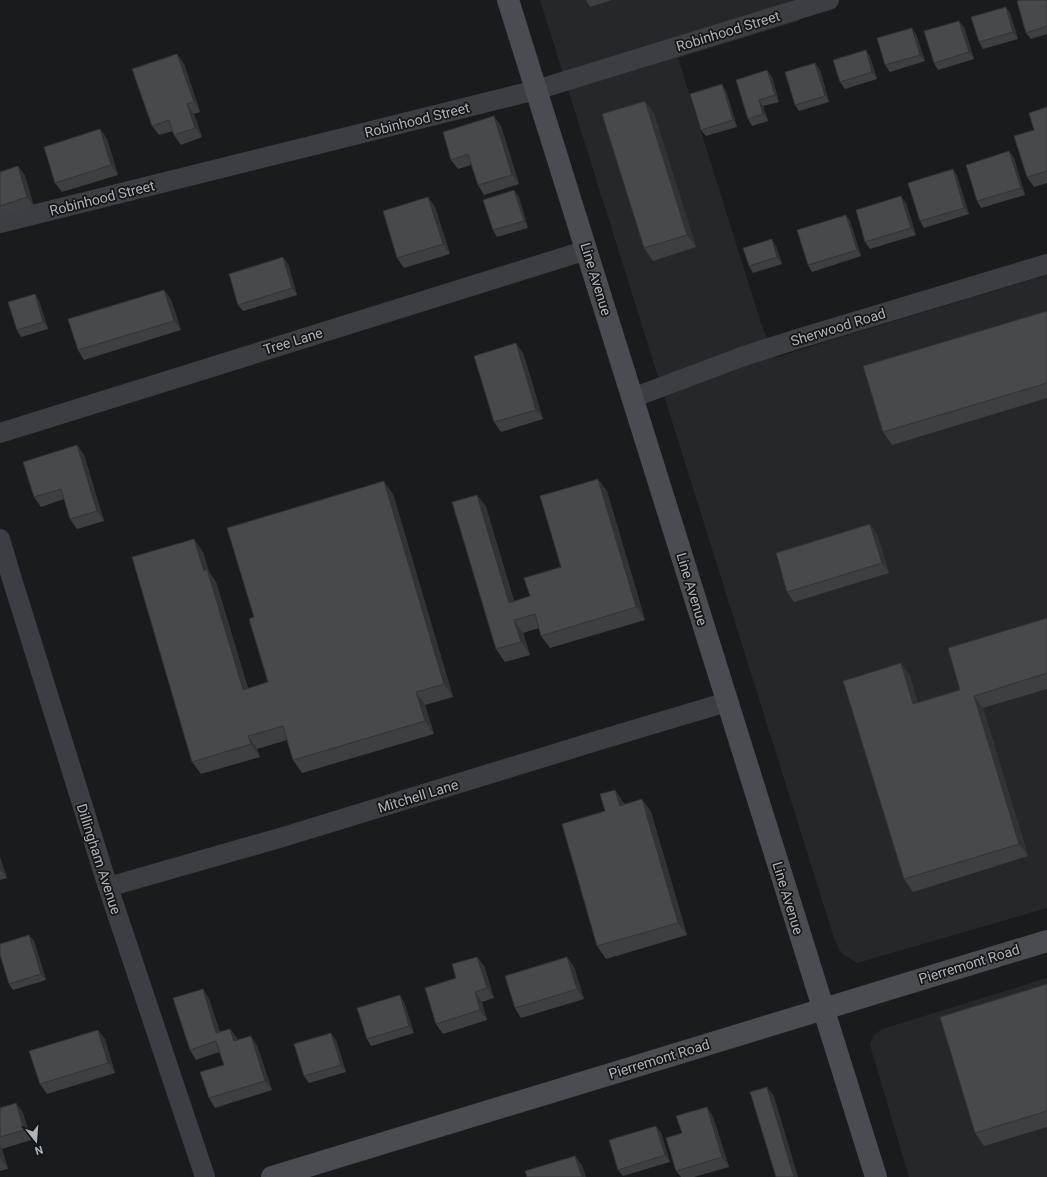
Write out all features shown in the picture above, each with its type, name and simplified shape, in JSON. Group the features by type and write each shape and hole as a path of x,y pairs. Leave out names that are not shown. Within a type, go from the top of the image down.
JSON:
{"main road":[{"name":"Line Avenue","path":"508,0 876,1177"},
{"name":"Pierremont Road","path":"272,1177 1047,941"}],"street":[{"name":"Robinhood Street","path":"0,223 536,90 829,0"},
{"name":"Tree Lane","path":"0,433 587,250"},
{"name":"Sherwood Road","path":"632,398 744,356 1047,264"},
{"name":"Dillingham Avenue","path":"0,539 108,887 205,1177"},
{"name":"Mitchell Lane","path":"108,887 283,837 727,702"}],"shaded area":[{"path":"540,0 792,0 799,21 678,58 761,323 775,358 1047,275 1047,908 857,963 842,954 834,938"},
{"path":"1047,978 1047,1177 909,1177 870,1044 874,1035 882,1029"}],"building":[{"path":"1047,0 1047,26 1026,33 1017,1"},
{"path":"1006,7 1013,32 979,42 971,17"},
{"path":"959,21 969,52 934,63 924,31"},
{"path":"912,28 920,55 885,65 877,38"},
{"path":"866,50 872,72 840,82 833,60"},
{"path":"177,54 194,102 187,104 195,128 174,135 169,120 152,126 132,69"},
{"path":"815,63 825,96 795,105 785,72"},
{"path":"767,70 775,95 759,100 763,114 748,119 736,80"},
{"path":"722,84 733,120 701,130 690,94"},
{"path":"645,101 687,235 644,248 602,114"},
{"path":"1047,107 1047,171 1027,177 1014,136 1034,130 1029,113"},
{"path":"494,116 512,175 478,185 468,154 451,160 443,132"},
{"path":"100,129 111,165 55,183 44,147"},
{"path":"1009,151 1021,188 977,201 966,165"},
{"path":"18,166 27,197 0,206 0,172"},
{"path":"953,169 964,208 920,221 908,183"},
{"path":"514,190 524,221 493,230 483,200"},
{"path":"901,196 911,228 865,242 856,210"},
{"path":"428,197 443,244 397,258 383,211"},
{"path":"846,215 857,250 808,265 797,230"},
{"path":"772,239 777,257 749,266 743,248"},
{"path":"283,257 292,288 238,305 229,274"},
{"path":"164,290 174,321 78,350 68,319"},
{"path":"35,294 43,322 17,330 8,302"},
{"path":"1047,311 1047,383 883,432 863,366"},
{"path":"516,343 536,410 494,422 474,356"},
{"path":"77,445 97,511 70,519 61,489 34,497 23,462"},
{"path":"598,479 636,607 541,636 535,614 514,620 521,642 496,649 452,502 477,495 509,603 530,596 524,578 561,567 540,496"},
{"path":"384,481 444,684 416,692 425,721 293,760 283,726 248,736 251,744 192,762 132,557 194,539 204,571 207,569 243,690 268,682 249,619 254,617 227,528"},
{"path":"870,524 882,563 787,592 776,553"},
{"path":"1047,618 1047,673 974,696 1019,844 904,879 843,681 901,663 913,704 960,690 948,648"},
{"path":"615,790 620,806 642,799 678,923 597,946 562,824 605,811 600,794"},
{"path":"29,935 41,974 9,984 0,955 0,944"},
{"path":"477,957 487,988 475,992 480,1010 436,1024 425,988 456,978 452,964"},
{"path":"567,957 577,989 515,1008 505,976"},
{"path":"1047,984 1047,1111 975,1133 940,1017"},
{"path":"203,989 216,1033 230,1029 234,1041 251,1036 265,1081 209,1098 200,1072 224,1065 216,1041 190,1050 173,998"},
{"path":"400,995 409,1026 367,1039 357,1008"},
{"path":"98,1030 108,1063 40,1084 29,1051"},
{"path":"331,1033 341,1065 304,1076 294,1044"},
{"path":"767,1087 794,1177 776,1177 750,1092"},
{"path":"16,1103 24,1130 0,1137 0,1108"},
{"path":"707,1107 722,1157 676,1171 666,1138 682,1133 676,1116"},
{"path":"656,1126 665,1155 618,1170 609,1140"},
{"path":"575,1156 582,1177 527,1177 525,1171"}]}
